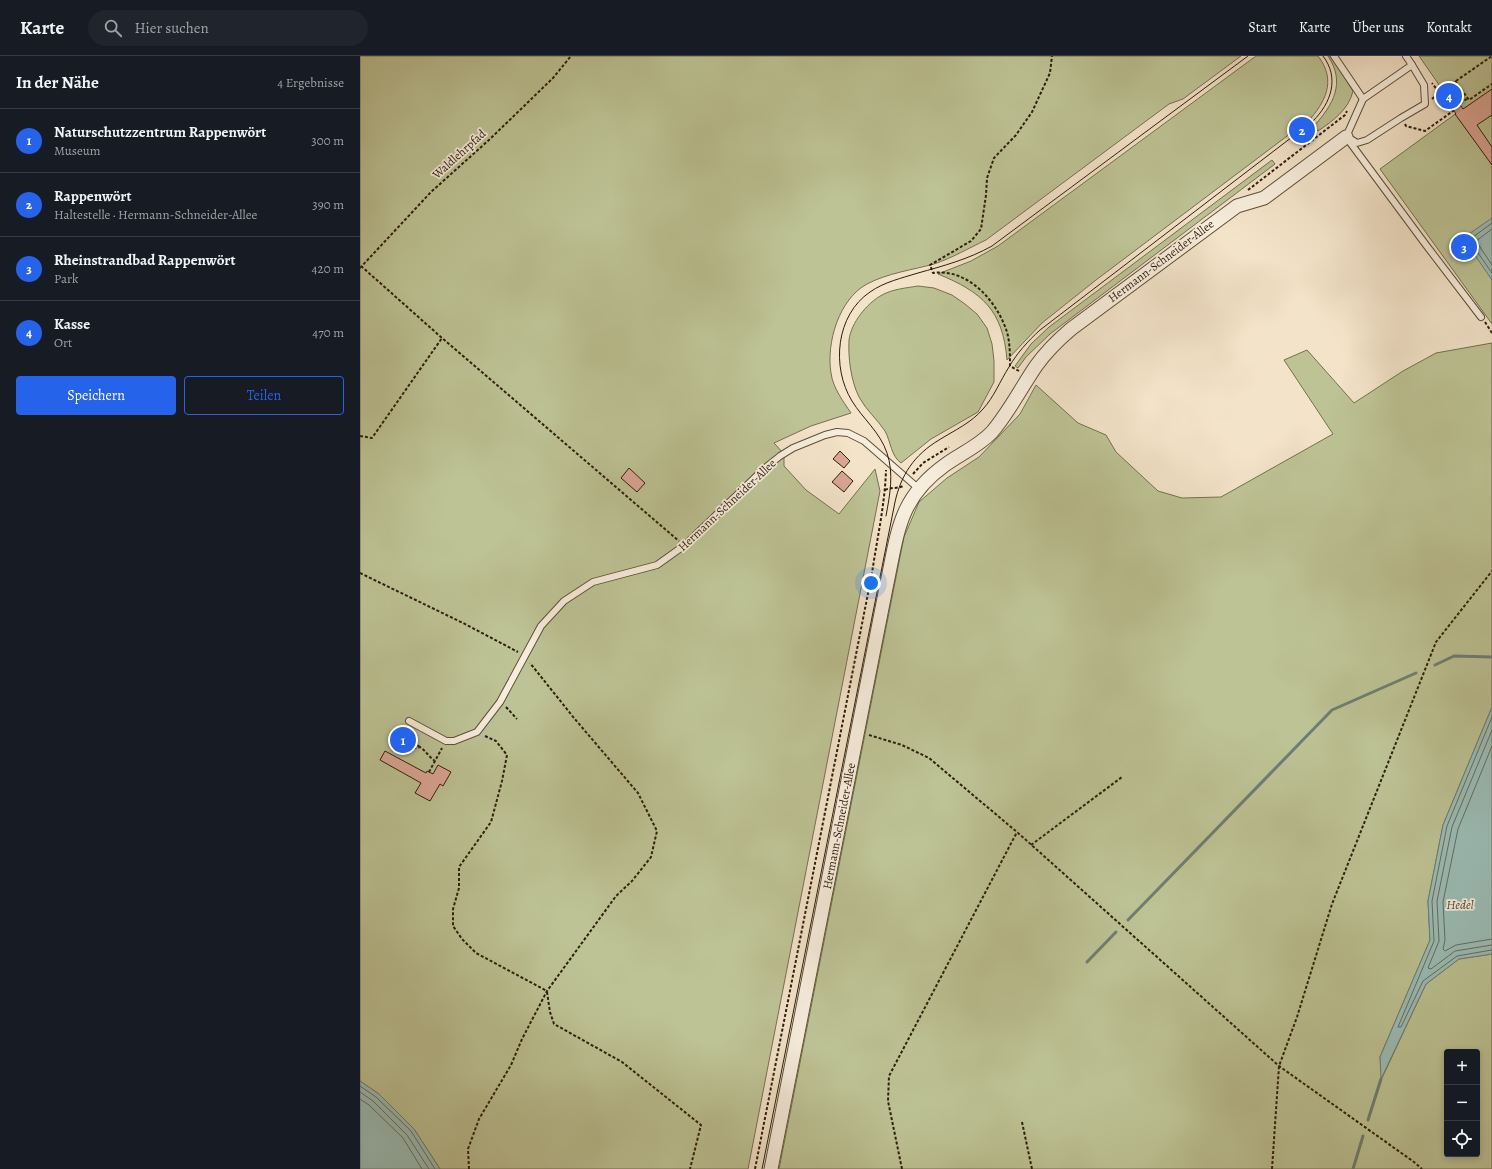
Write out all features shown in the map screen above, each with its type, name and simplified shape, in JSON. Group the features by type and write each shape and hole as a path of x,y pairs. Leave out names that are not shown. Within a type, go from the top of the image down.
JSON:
{"street":[{"name":"Hermann-Schneider-Allee","path":"771,1169 897,535 907,505 918,488 945,464 991,432 1006,413 1036,366 1063,341 1071,328 1236,206 1264,198 1346,137"}],"lane":[{"path":"1334,56 1363,99 1412,65"},
{"path":"1346,137 1357,143 1367,140 1400,118 1425,104 1424,85 1406,56"},
{"name":"Hermann-Schneider-Allee","path":"1346,137 1363,99"},
{"path":"1346,137 1481,317"},
{"name":"Hermann-Schneider-Allee","path":"446,741 454,742 477,732 500,702 541,626 564,601 593,582 657,564 685,545 722,508 780,456 793,448 825,435 837,432 848,433 864,440 918,488"},
{"path":"409,721 446,741"}],"path":[{"name":"Waldlehrpfad","path":"361,267 431,192 553,78 571,56"},
{"path":"1019,371 1010,366 1007,333 996,307 975,285 953,274 941,272 933,273 930,265 971,241 981,229 987,178 994,158 1016,135 1032,112 1050,72 1052,56"},
{"path":"1436,96 1455,81 1491,57"},
{"path":"1455,81 1468,98"},
{"path":"1433,83 1452,109"},
{"path":"1400,118 1406,126 1425,131 1453,111 1452,109 1468,98 1469,100 1492,84"},
{"path":"1247,191 1345,115 1348,109"},
{"path":"1298,138 1304,146"},
{"path":"361,267 685,545"},
{"path":"1481,317 1492,333"},
{"path":"360,436 372,438 442,338"},
{"path":"755,1169 871,581 885,490"},
{"path":"1272,1169 1279,1066 1332,904 1436,642 1492,572"},
{"path":"360,573 457,620 524,656 574,718 638,793 657,831 651,857 632,881 616,896 547,991 522,1039 511,1065 479,1119 468,1149 469,1169"},
{"path":"500,702 517,719"},
{"path":"858,731 902,745 929,758 1018,832 1279,1066 1422,1169"},
{"path":"477,732 496,741 507,755 502,781 490,822 458,867 459,888 453,909 453,926 462,939 476,953 547,991"},
{"path":"420,746 407,750 401,747 400,744 403,740 406,740 420,746 435,761"},
{"path":"429,772 446,741"},
{"path":"1031,845 1122,777"},
{"path":"902,1169 888,1101 889,1076 1018,832"},
{"path":"547,991 550,1012 554,1024 622,1062 701,1126 690,1169"},
{"path":"1022,1122 1032,1169"}],"green space":[{"path":"360,56 1241,56 1183,99 1169,104 986,240 941,262 883,277 867,284 857,291 842,311 837,323 833,336 830,361 834,384 851,413 811,426 774,443 784,454 784,466 806,490 839,514 875,469 880,491 748,1169 440,1169 414,1129 379,1094 360,1081"},
{"path":"1256,56 1318,56 1323,64 1328,80 1322,103 1311,118 1096,280 1042,323 1007,360 1001,328 988,305 967,288 938,274 971,261 998,246"},
{"path":"1328,56 1331,56 1353,91 1348,103 1340,114 1318,131 1314,126 1327,110 1335,93 1336,75"},
{"path":"1419,56 1492,56 1492,324 1380,169 1458,112"},
{"path":"1272,160 1275,164 1050,334 1026,357 1018,368 1015,366 1031,344 1049,327"},
{"path":"918,286 934,288 952,295 977,314 987,328 992,344 994,382 978,412 931,439 901,463 893,453 885,431 865,406 856,391 851,369 849,340 856,320 865,308 876,299 891,291"},
{"path":"1492,343 1492,707 1443,825 1428,901 1430,940 1380,1057 1382,1078 1426,984 1459,959 1492,954 1492,1169 779,1169 904,537 919,502 947,478 979,457 1020,414 1036,385 1078,423 1106,435 1116,452 1158,491 1182,498 1221,497 1333,434 1284,360 1307,350 1354,403 1403,371 1436,353"}],"water":[{"path":"1492,218 1492,280 1463,238"},
{"name":"Hedel","path":"1492,707 1492,954 1459,959 1426,984 1381,1079 1380,1057 1430,940 1428,901 1443,825"},
{"path":"360,1081 379,1094 414,1129 440,1169 360,1169"}],"building":[{"path":"1445,84 1463,109 1492,89 1492,115 1477,125 1492,147 1492,165 1455,114 1439,88"},
{"path":"840,451 850,461 844,468 833,459"},
{"path":"629,468 645,483 637,492 621,478"},
{"path":"842,471 853,481 844,492 832,482"},
{"path":"385,751 426,773 427,771 433,774 438,765 451,772 443,786 440,784 430,801 415,793 421,783 380,760"}],"waterway":[{"path":"1435,665 1454,656 1492,657"},
{"path":"1128,920 1332,710 1416,673"},
{"path":"1087,962 1116,932"},
{"path":"1368,1120 1381,1079"},
{"path":"1353,1169 1363,1136"}],"tram line":[{"path":"886,516 891,476 887,453 876,432 856,408 845,387 841,373 840,342 850,314 859,302 870,292 887,283 956,262 992,246 1248,56"},
{"path":"762,1169 895,502 905,474 922,452 968,422 983,409 1016,357 1040,330 1313,121 1325,106 1331,90 1331,73 1323,56"}],"place":[{"name":"Kasse","path":"1449,96"},
{"name":"Rappenwört","path":"1302,130"},
{"name":"Rheinstrandbad Rappenwört","path":"1464,247"},
{"name":"Naturschutzzentrum Rappenwört","path":"403,740"}]}
